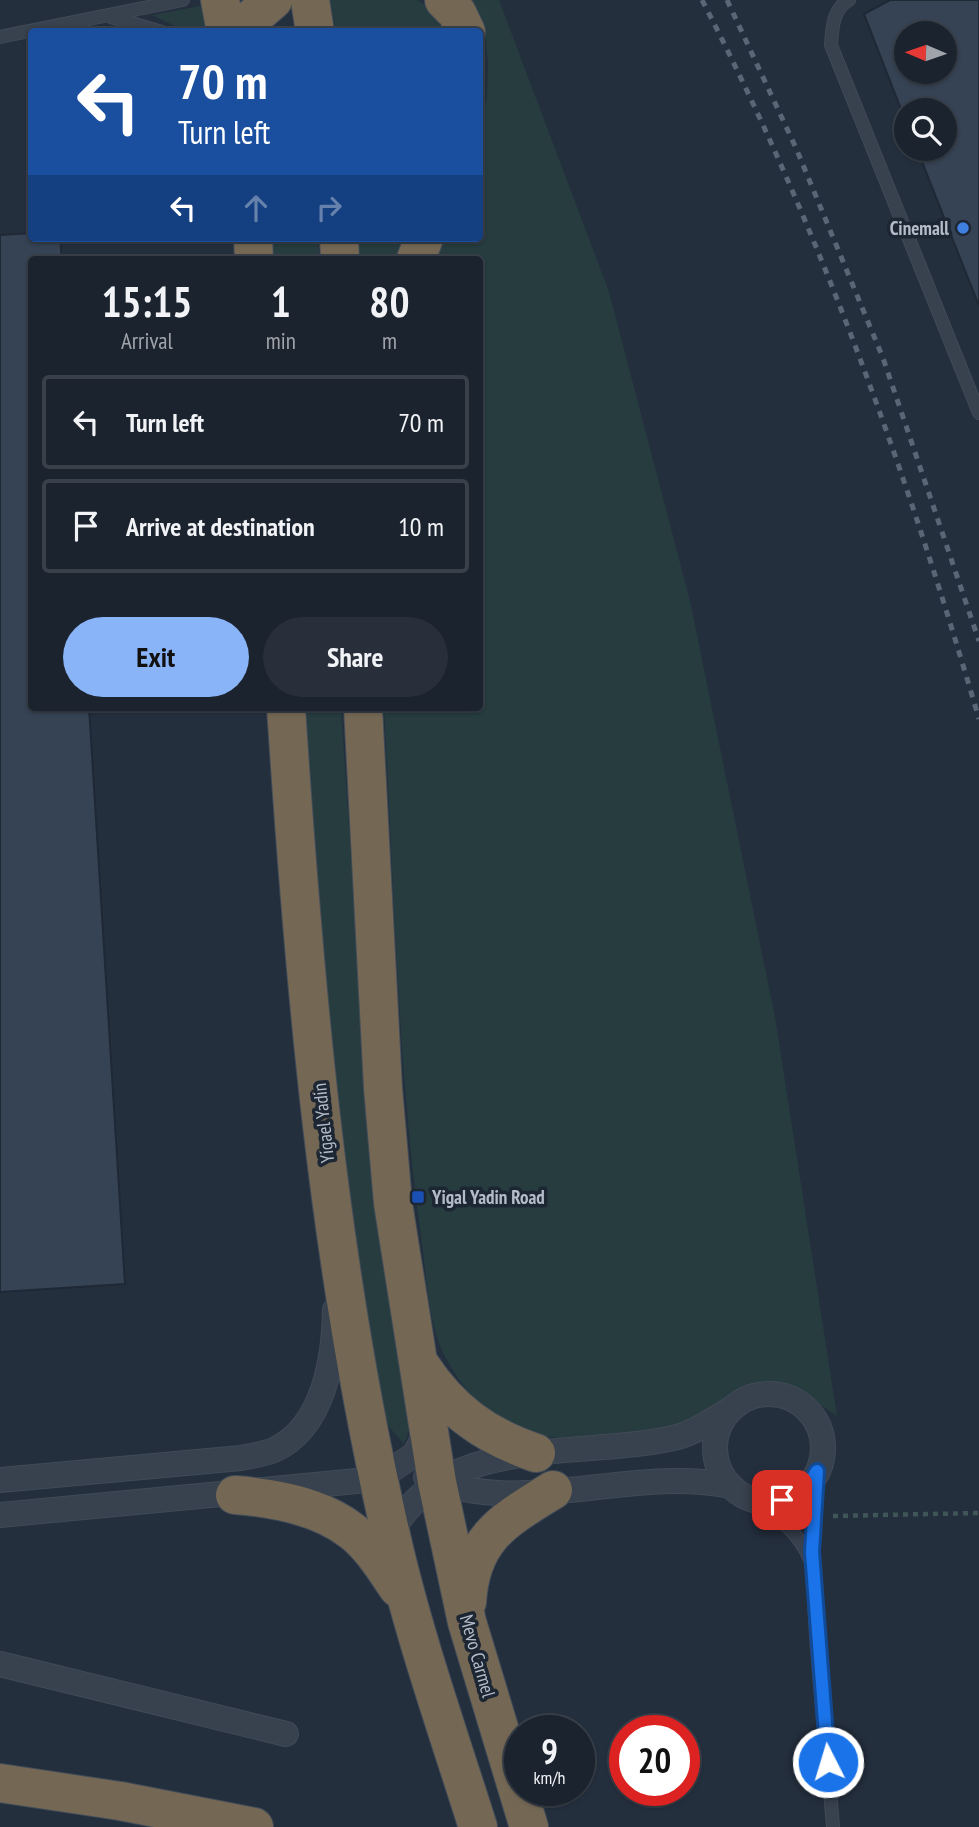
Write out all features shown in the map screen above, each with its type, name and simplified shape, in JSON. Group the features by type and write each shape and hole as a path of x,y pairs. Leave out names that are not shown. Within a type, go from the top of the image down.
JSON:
{"highway":[{"path":"220,0 225,28"},
{"path":"444,0 457,13 464,28"},
{"path":"247,28 291,12"},
{"name":"Yigael Yadin","path":"286,711 294,824 336,1236 366,1412 390,1472 390,1535"},
{"path":"363,711 389,1165 437,1482"},
{"path":"418,1362 437,1390 468,1420 510,1445 536,1453"},
{"name":"Mevo Carmel","path":"437,1482 467,1622 530,1827"},
{"path":"467,1622 469,1573 487,1537 506,1519 553,1490"},
{"path":"235,1495 269,1498 302,1506 354,1532 375,1556 414,1614"},
{"path":"390,1535 478,1827"},
{"path":"0,1783 120,1801 254,1827"}],"street":[{"path":"0,1479 242,1458 274,1450 292,1437 313,1413 326,1382 333,1352 336,1236"},
{"path":"0,1515 235,1495 390,1472 437,1482 488,1494 652,1480 710,1482 741,1493 782,1500 809,1484 817,1471 822,1450 820,1429 800,1404 770,1394 749,1397 696,1430 670,1439 485,1461 437,1482 414,1503 390,1535"},
{"path":"731,1409 720,1424 715,1443 716,1462 741,1493"},
{"path":"390,1472 415,1454 429,1427"},
{"path":"0,1664 286,1734"}],"lane":[{"path":"45,28 183,0"},
{"path":"849,0 840,5 832,26 831,45 979,413"},
{"path":"104,16 148,28"},
{"path":"0,37 28,31"},
{"path":"817,1471 812,1517 813,1570 833,1827"},
{"path":"741,1493 793,1531 803,1545 813,1570"}],"path":[{"path":"829,1516 979,1513"}],"green space":[{"path":"330,0 417,0 434,10 451,28 335,28"},
{"path":"465,0 499,0 609,292 690,601 775,1017 837,1416 792,1389 767,1383 741,1389 700,1416 672,1427 581,1437 538,1435 502,1421 472,1396 447,1360 435,1331 406,1104 384,711 483,711 483,256 435,256 440,242 483,242 483,114 487,98 488,62 485,34"},
{"path":"211,4 216,28 180,28 152,15"},
{"path":"272,242 318,242 319,256 274,256"},
{"path":"357,242 413,242 408,256 358,256"},
{"path":"304,711 341,711 364,1057 411,1425 404,1444 390,1428 379,1405 329,1051"}],"building":[{"name":"Cinemall","path":"890,0 979,0 979,306 922,161 957,161 957,98 897,98 864,14"},
{"path":"28,233 28,242 60,242 62,256 28,256 28,711 89,711 125,1284 0,1292 0,235"}],"railway":[{"path":"702,0 785,174 858,353 922,535 979,719"},
{"path":"727,0 796,148 883,358 979,641"}],"place":[{"name":"Cinemall","path":"963,228"},
{"name":"Yigal Yadin Road","path":"418,1197"}],"route":[{"path":"782,1500 809,1484 817,1471 812,1517 812,1552 828,1762"}]}
